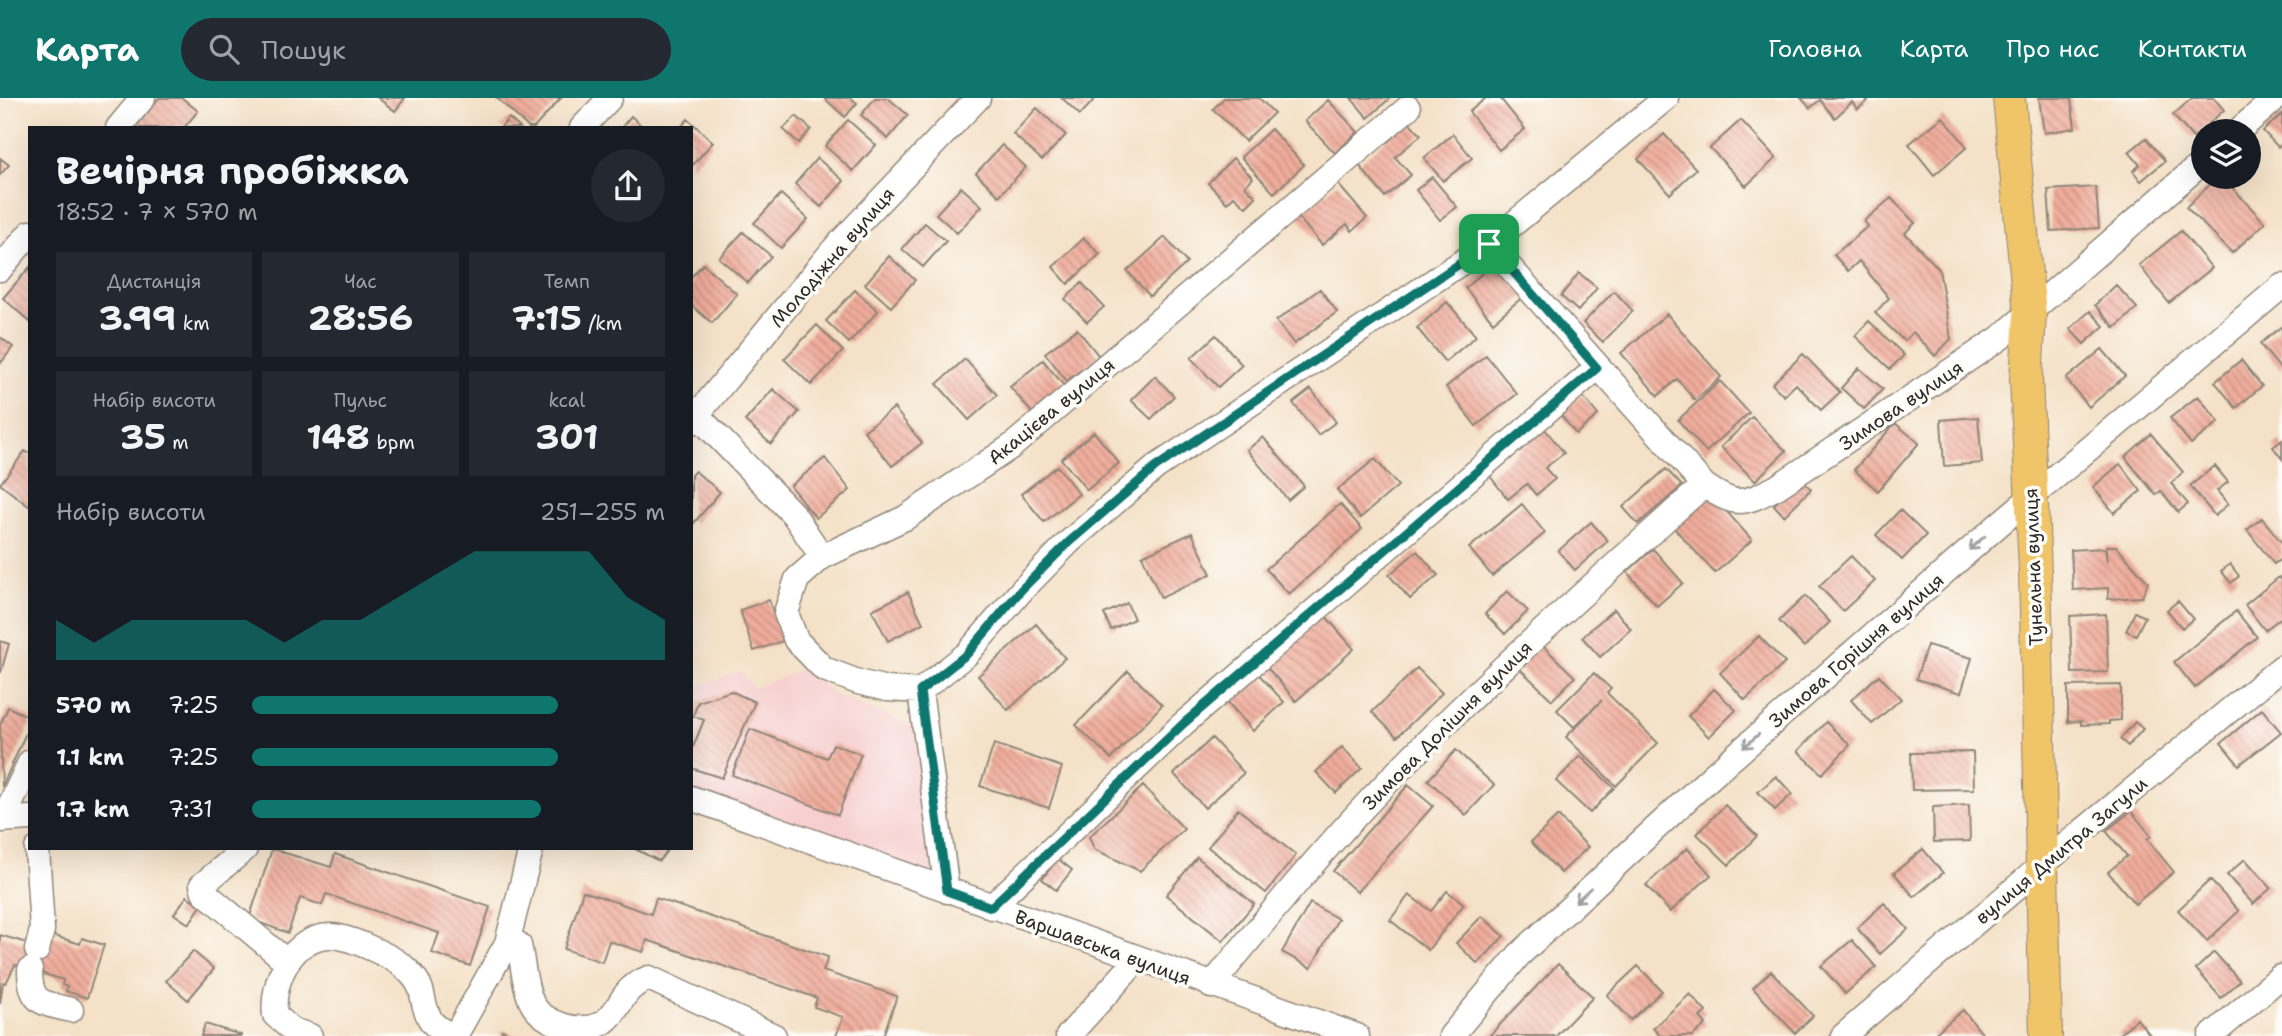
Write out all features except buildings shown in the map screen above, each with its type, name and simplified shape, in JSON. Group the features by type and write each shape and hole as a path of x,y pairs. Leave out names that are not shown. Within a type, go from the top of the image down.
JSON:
{"main road":[{"name":"Тунельна вулиця","path":"2009,98 2030,315 2026,379 2029,499 2035,571 2046,1036"}],"street":[{"path":"120,126 143,98"},
{"path":"584,126 610,98"},
{"name":"Молодіжна вулиця","path":"694,418 834,249 978,98"},
{"path":"947,891 920,691 967,654 1021,590 1069,542 1156,467 1489,244 1666,98"},
{"path":"2252,119 2276,98"},
{"name":"Акацієва вулиця","path":"920,691 858,682 824,668 796,640 786,613 789,596 797,579 822,557 905,518 1012,446 1408,108"},
{"name":"Зимова вулиця","path":"1489,244 1704,485 1727,501 1745,503 1777,487 2000,338 2030,315 2191,173"},
{"path":"0,269 28,238"},
{"name":"Зимова Горішня вулиця","path":"1451,1036 1519,956 1692,794 2029,499 2282,286"},
{"path":"991,907 1183,724 1597,368"},
{"path":"694,418 794,515 822,557"},
{"name":"Зимова Долішня вулиця","path":"1212,986 1299,879 1424,744 1548,625 1704,485"},
{"name":"вулиця Дмитра Загули","path":"1843,1036 2282,667"},
{"path":"1,820 28,766"},
{"name":"Варшавська вулиця","path":"693,799 1137,960 1357,1036"},
{"path":"1,820 28,818"},
{"path":"37,850 42,930 33,960 30,989 40,1002 71,1010"},
{"path":"245,850 202,885 204,892 286,961"},
{"path":"310,1036 292,1030 275,1015 273,998 286,961 309,943 331,936 385,954 404,967 422,988 429,1018 453,1036 509,937 531,850"},
{"path":"509,937 519,944 532,1004 546,1018 564,1026 587,1030 605,1022 634,984 649,978 774,1036"},
{"path":"1068,1036 1137,960"},
{"path":"2211,1036 2280,977"}],"shaded area":[{"path":"808,667 833,694 915,727 932,876 693,792 693,688 740,671 753,688"}],"route":[{"path":"1489,244 1597,368 1183,724 991,907 947,891 920,691 967,654 1021,590 1069,542 1156,467 1489,244"}]}
